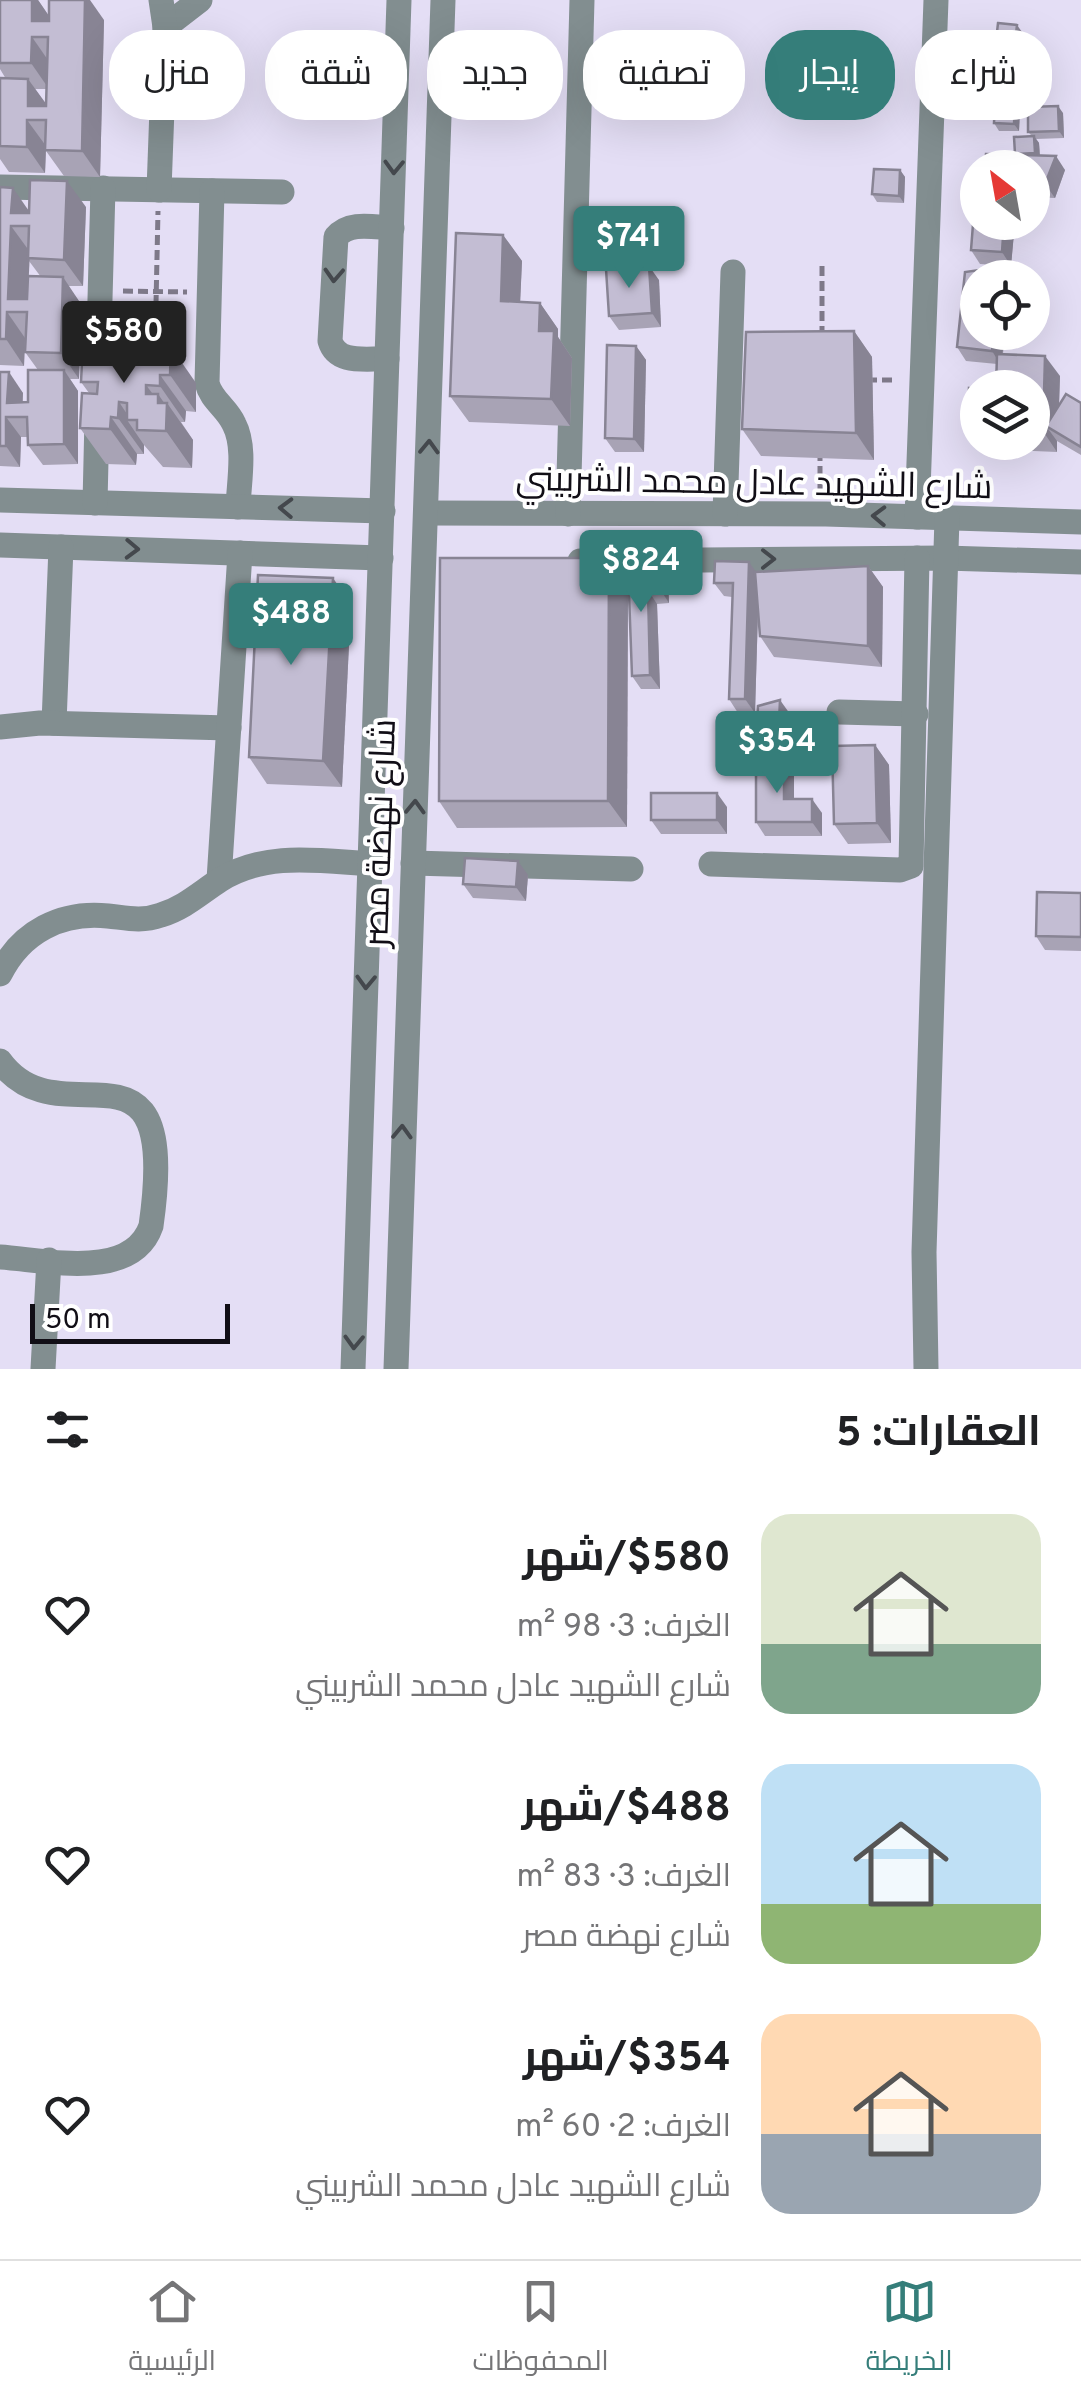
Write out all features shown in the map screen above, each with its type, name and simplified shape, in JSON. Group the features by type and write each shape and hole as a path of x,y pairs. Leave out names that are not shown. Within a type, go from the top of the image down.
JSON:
{"street":[{"path":"159,190 165,27 161,0"},
{"path":"165,27 200,0"},
{"name":"شارع نهضة مصر","path":"353,1369 399,0"},
{"name":"شارع نهضة مصر","path":"396,1369 413,863 435,562 427,513 443,0"},
{"path":"568,514 582,0"},
{"path":"917,517 936,0"},
{"path":"0,186 282,192"},
{"path":"94,503 107,371 100,290 103,188"},
{"path":"212,191 209,292 198,375 239,434 238,506"},
{"path":"387,359 341,357 333,351 330,341 336,237 347,227 392,228"},
{"path":"725,514 733,272"},
{"path":"0,500 383,511"},
{"name":"شارع الشهيد عادل محمد الشربيني","path":"427,513 820,514 1081,522"},
{"path":"926,1369 924,1252 947,518"},
{"path":"0,545 381,558"},
{"path":"54,723 61,547"},
{"path":"219,880 240,553"},
{"path":"711,864 900,870 911,866 917,558"},
{"name":"شارع الشهيد عادل محمد الشربيني","path":"562,561 944,558 1081,562"},
{"path":"839,712 916,714"},
{"path":"0,727 54,723 229,728"},
{"path":"0,974 23,942 50,923 86,915 136,921 159,916 181,907 219,880 251,866 285,859 371,864"},
{"path":"413,863 632,869"},
{"path":"0,1060 19,1080 35,1087 123,1098 146,1116 156,1144 147,1236 124,1258 114,1261 0,1257"},
{"path":"358,1197 380,1204 400,1192"},
{"path":"43,1369 49,1260"},
{"path":"356,1281 363,1268 377,1262 398,1270"}],"path":[{"path":"154,357 159,190"},
{"path":"822,264 822,342"},
{"path":"100,290 209,292"},
{"path":"854,380 922,380"},
{"path":"820,514 821,438"}],"building":[{"path":"0,0 32,0 32,21 49,21 49,0 85,0 82,151 45,150 46,120 27,120 27,147 0,146 0,78 28,79 28,106 46,106 48,37 32,37 31,63 0,63"},
{"path":"998,23 1017,25 1016,30 997,30"},
{"path":"1052,106 1058,106 1059,131 1028,132 1028,120 1052,120"},
{"path":"994,120 1014,120 1014,124"},
{"path":"1034,136 1035,150 1015,150 1014,137"},
{"path":"874,169 900,170 899,196 872,194"},
{"path":"30,180 67,181 64,260 28,258 29,226 11,226 8,299 27,299 28,276 63,277 61,353 25,352 27,312 7,312 6,339 0,339 0,187 13,188 11,213 29,213"},
{"path":"456,233 503,235 501,301 540,303 539,331 554,331 551,399 450,396"},
{"path":"972,240 1003,240 1002,252 971,250"},
{"path":"649,266 652,313 609,316 606,269"},
{"path":"854,331 856,433 742,429 746,332"},
{"path":"83,342 115,343 114,363 134,363 134,346 171,347 170,375 160,375 160,386 146,385 146,394 158,394 158,403 167,403 166,431 137,430 137,420 127,420 127,403 119,402 118,418 111,417 110,429 80,428 82,393 97,394 98,382 81,382"},
{"path":"607,345 636,346 634,439 605,438"},
{"path":"997,354 1045,356 1045,370 997,370"},
{"path":"28,370 64,370 64,444 28,445 27,417 6,417 6,446 0,446 0,372 9,372 7,403 28,402"},
{"path":"1066,394 1081,403 1081,447 1050,428 1050,420"},
{"path":"440,558 609,558 608,801 439,801"},
{"path":"715,561 749,562 745,699 729,699 733,583 714,583"},
{"path":"659,565 660,589 648,590 650,675 632,676 628,566"},
{"path":"868,566 868,646 760,636 755,572"},
{"path":"258,575 333,578 323,761 249,757"},
{"path":"780,700 778,745 756,744 758,706"},
{"path":"875,745 877,823 834,824 832,746"},
{"path":"784,758 784,799 812,799 812,822 756,822 756,759"},
{"path":"651,793 717,793 717,820 651,820"},
{"path":"465,858 518,861 516,887 463,884"},
{"path":"1037,892 1081,893 1081,937 1036,936"}]}
